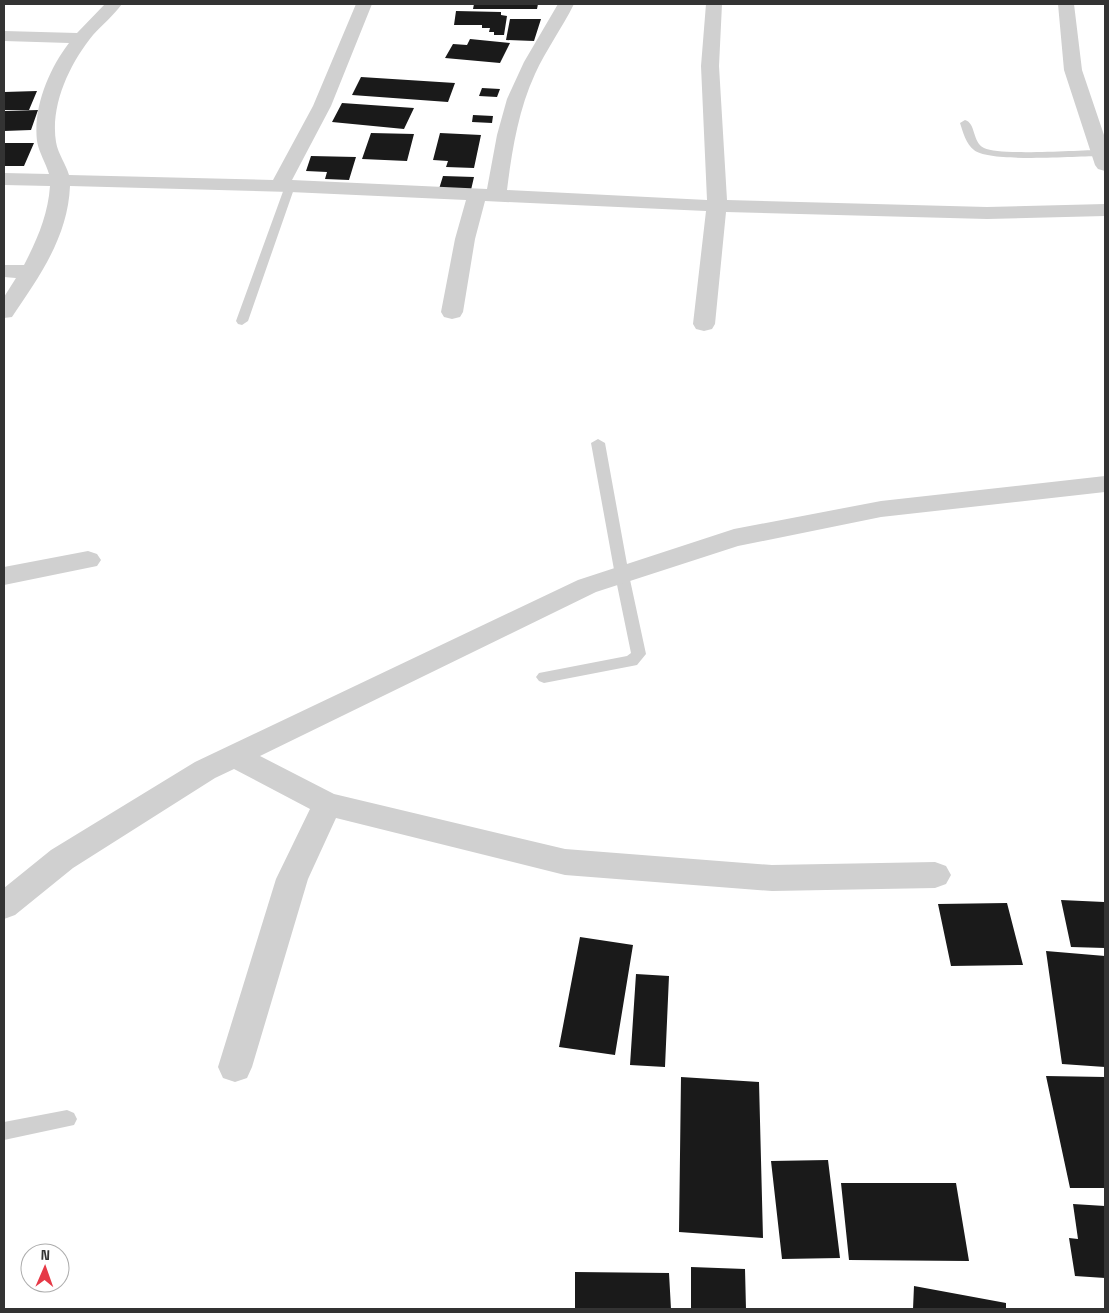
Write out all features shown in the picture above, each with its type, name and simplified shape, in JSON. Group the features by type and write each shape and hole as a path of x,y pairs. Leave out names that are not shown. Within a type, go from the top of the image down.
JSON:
{"street":[{"path":"4,312 32,272 56,216 60,180 46,142 48,111 63,65 82,38 114,4"},
{"path":"285,185 322,106 364,4"},
{"path":"452,312 465,239 486,196 517,98 539,49 566,4"},
{"path":"704,324 717,206 710,66 714,4"},
{"path":"1066,4 1073,70 1103,159"},
{"path":"4,36 82,38"},
{"path":"4,179 285,185 717,206 987,213 1105,210"},
{"path":"4,271 32,272"},
{"path":"4,906 62,860 205,770 587,586 734,538 881,509 1105,484"},
{"path":"4,576 88,560"},
{"path":"234,756 327,804 565,862 772,878 935,875"},
{"path":"235,1067 292,878 327,804"}],"lane":[{"path":"965,123 973,143 980,150 1103,159"},
{"path":"242,321 285,185"},
{"path":"544,678 632,661 640,654 622,575 598,443"},
{"path":"4,1131 67,1119"}],"building":[{"path":"474,4 538,4 537,9 473,9"},
{"path":"456,11 501,12 501,15 507,16 504,35 494,35 494,32 489,32 490,28 482,28 482,25 454,25"},
{"path":"510,19 541,19 534,41 506,40"},
{"path":"470,39 510,43 500,63 445,58 453,44 467,45"},
{"path":"361,77 455,83 448,102 352,95"},
{"path":"482,88 500,89 497,97 479,96"},
{"path":"37,91 29,110 4,110 4,92"},
{"path":"342,103 414,108 404,129 332,122"},
{"path":"38,110 31,130 4,131 4,111"},
{"path":"473,115 493,116 492,123 472,122"},
{"path":"371,133 414,134 407,161 362,159"},
{"path":"440,133 481,135 474,168 446,167 448,161 433,160"},
{"path":"4,143 34,143 24,166 4,166"},
{"path":"311,156 356,157 349,180 325,179 327,172 306,171"},
{"path":"443,176 474,177 471,190 439,189"},
{"path":"1061,900 1104,902 1105,948 1071,947"},
{"path":"1007,903 1023,965 951,966 938,904"},
{"path":"580,937 633,945 615,1055 559,1047"},
{"path":"1046,951 1105,956 1105,1067 1062,1064"},
{"path":"636,974 669,976 665,1067 630,1065"},
{"path":"1046,1076 1105,1077 1105,1188 1070,1188"},
{"path":"681,1077 759,1082 763,1238 679,1232"},
{"path":"828,1160 840,1258 782,1259 771,1161"},
{"path":"841,1183 956,1183 969,1261 849,1260"},
{"path":"1073,1204 1105,1206 1105,1278 1075,1276 1069,1238 1078,1239"},
{"path":"691,1267 745,1269 746,1309 691,1309"},
{"path":"575,1272 669,1273 671,1309 575,1309"},
{"path":"914,1286 1006,1303 1006,1309 913,1309"}]}
